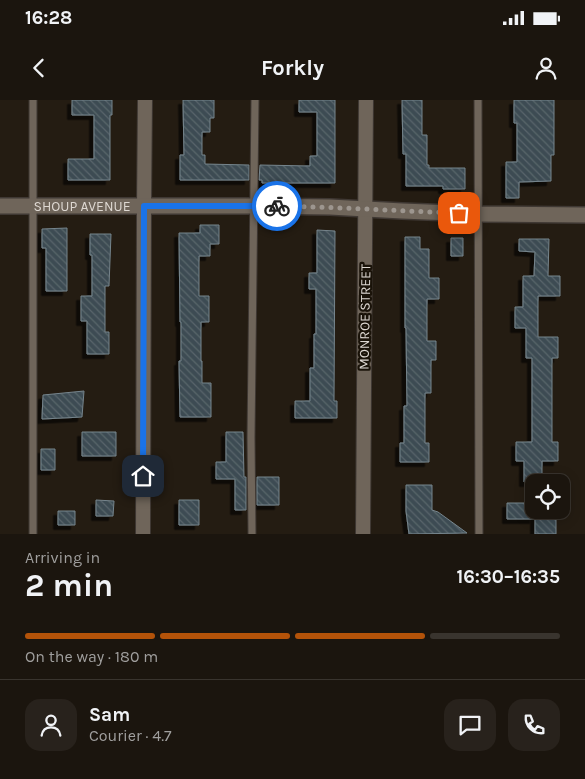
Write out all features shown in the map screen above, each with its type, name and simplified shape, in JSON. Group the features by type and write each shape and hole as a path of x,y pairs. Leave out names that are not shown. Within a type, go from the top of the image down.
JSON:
{"street":[{"path":"143,534 145,100"},
{"name":"MONROE STREET","path":"363,534 366,100"},
{"name":"SHOUP AVENUE","path":"0,206 330,207 478,214 585,216"}],"lane":[{"path":"33,100 33,534"},
{"path":"252,534 251,438 255,100"},
{"path":"478,100 479,534"}],"building":[{"path":"72,100 112,100 112,115 110,115 110,180 68,180 68,159 94,159 94,115 72,115"},
{"path":"183,100 214,100 214,118 210,118 210,132 202,132 202,155 205,155 205,164 249,165 249,180 180,180 180,155 184,155"},
{"path":"299,100 335,100 335,183 262,183 262,180 259,180 260,165 310,166 310,156 317,156 317,112 299,112"},
{"path":"402,100 422,100 422,135 427,135 427,165 429,165 429,168 465,168 465,189 443,189 443,186 406,186 406,154 403,154"},
{"path":"514,100 554,100 554,155 551,155 551,181 519,182 519,198 506,198 506,162 517,162 517,123 514,123"},
{"path":"200,225 219,225 219,244 210,244 210,256 199,256 199,296 209,296 209,322 201,322 201,361 202,383 211,383 211,417 180,417 179,361 181,361 181,322 179,233 200,233"},
{"path":"67,228 67,291 46,291 46,248 42,248 42,229"},
{"path":"317,230 335,231 334,401 337,401 337,418 295,418 295,401 310,401 310,368 314,368 316,289 309,289 309,273 317,273"},
{"path":"90,234 111,234 109,286 105,286 105,332 109,332 109,354 87,354 87,321 81,321 81,296 92,296"},
{"path":"405,237 420,237 420,249 429,249 429,278 439,278 439,299 427,299 427,341 436,341 436,360 431,360 431,393 425,393 425,443 429,443 429,462 400,462 400,443 404,443 404,406 407,406"},
{"path":"451,238 463,238 463,256 451,256"},
{"path":"519,239 549,239 548,276 560,276 560,296 538,296 538,337 558,337 558,358 552,358 552,442 558,442 558,461 542,461 542,474 525,474 525,482 524,461 516,461 516,442 532,442 532,358 526,358 526,328 515,328 515,307 523,307 523,276 534,276 535,252 519,251"},
{"path":"84,391 82,417 42,419 43,395"},
{"path":"82,432 116,432 116,456 82,456"},
{"path":"226,432 243,432 246,510 235,510 235,479 216,479 216,462 226,462"},
{"path":"41,449 55,449 55,470 41,470"},
{"path":"257,477 279,477 279,505 257,505"},
{"path":"406,485 432,485 432,510 438,512 467,533 409,534 406,511"},
{"path":"96,500 114,501 113,516 96,516"},
{"path":"179,500 199,500 199,525 179,525"},
{"path":"507,503 525,503 525,519 507,519"},
{"path":"58,511 75,511 75,525 58,525"},
{"path":"535,519 556,519 556,534 535,534"}],"way so far":[{"path":"277,206 459,213"}],"route":[{"path":"143,476 144,206 277,206"}]}
